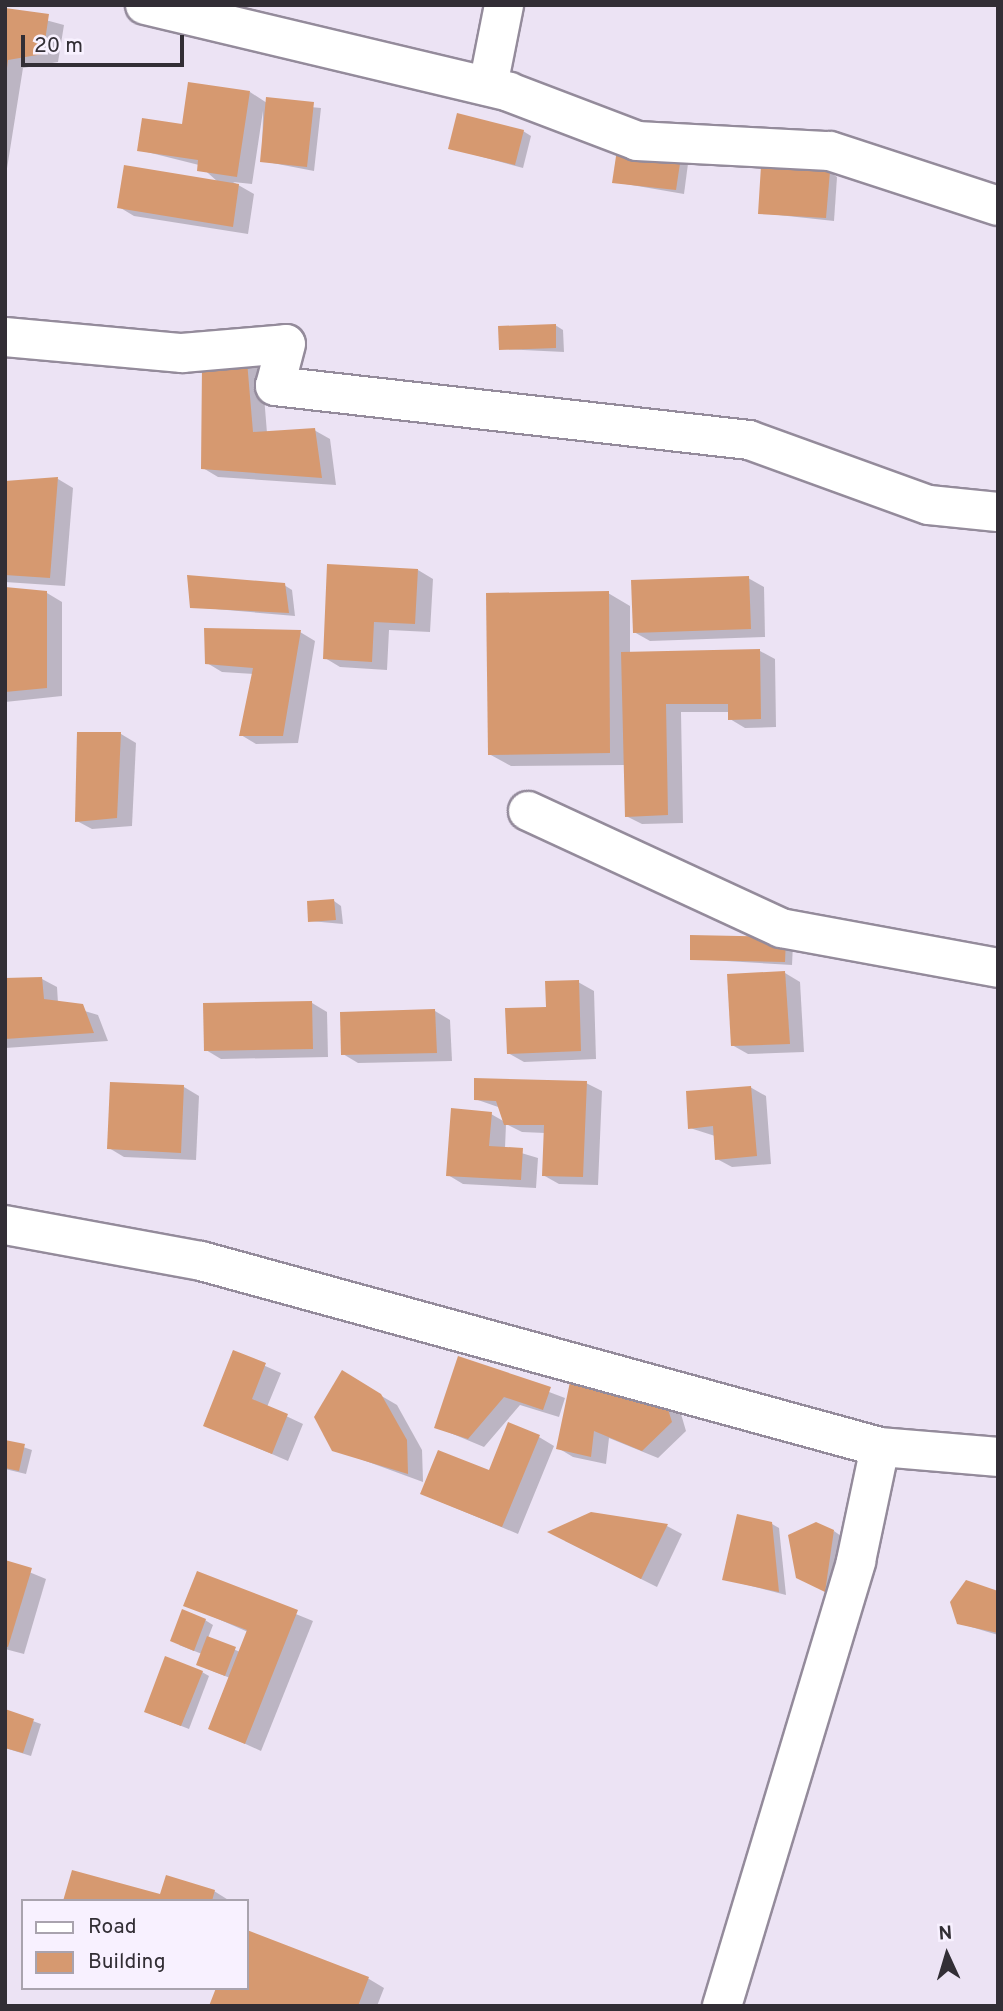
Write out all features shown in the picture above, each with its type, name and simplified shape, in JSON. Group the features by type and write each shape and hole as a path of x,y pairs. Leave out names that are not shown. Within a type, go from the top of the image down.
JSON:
{"street":[{"path":"145,5 488,86 637,141 842,153 998,206"},
{"path":"488,86 504,5"},
{"path":"5,337 182,353 286,344 275,386 749,440 929,505 998,512"},
{"path":"528,811 781,928 998,968"},
{"path":"5,1225 201,1261 880,1447 998,1457"},
{"path":"722,2006 856,1561 880,1447"}],"building":[{"path":"5,8 49,14 43,54 8,60 7,68"},
{"path":"188,82 250,91 237,177 197,171 198,160 137,151 142,118 182,124"},
{"path":"266,97 314,102 307,167 260,162"},
{"path":"457,113 524,130 515,165 448,149"},
{"path":"618,143 682,150 676,190 612,183"},
{"path":"124,165 239,184 233,227 117,208"},
{"path":"761,166 830,171 826,218 758,214"},
{"path":"556,324 556,348 499,350 498,326"},
{"path":"247,361 253,432 315,428 322,478 201,469 202,366"},
{"path":"58,477 50,578 5,575 5,481"},
{"path":"327,564 418,569 415,624 374,622 372,662 323,659"},
{"path":"187,575 285,583 289,613 190,608"},
{"path":"749,576 751,629 633,633 631,580"},
{"path":"5,587 47,591 47,688 5,692"},
{"path":"609,591 610,753 488,755 486,593"},
{"path":"204,628 301,630 283,736 239,736 253,668 205,664"},
{"path":"760,649 761,719 728,720 728,704 666,704 668,815 625,817 621,652"},
{"path":"77,732 121,732 117,818 75,822"},
{"path":"334,899 336,920 308,922 307,901"},
{"path":"690,935 786,937 785,962 690,960"},
{"path":"785,971 790,1044 731,1046 727,974"},
{"path":"42,977 44,999 83,1004 94,1033 5,1039 5,978"},
{"path":"579,980 581,1051 507,1054 505,1008 546,1007 545,981"},
{"path":"312,1001 313,1049 204,1051 203,1003"},
{"path":"435,1009 437,1053 341,1055 340,1012"},
{"path":"474,1078 587,1081 583,1177 542,1176 544,1125 504,1125 496,1101 474,1100"},
{"path":"110,1082 184,1085 181,1153 107,1149"},
{"path":"751,1086 757,1156 715,1160 713,1126 688,1129 686,1091"},
{"path":"451,1108 492,1112 489,1146 523,1148 521,1180 446,1176"},
{"path":"233,1350 266,1363 252,1399 288,1414 272,1454 203,1426"},
{"path":"458,1356 551,1387 543,1410 504,1397 468,1439 434,1428"},
{"path":"342,1370 381,1394 407,1440 408,1474 332,1451 314,1417"},
{"path":"571,1377 666,1403 672,1422 642,1451 594,1431 591,1457 556,1449"},
{"path":"508,1422 540,1435 502,1527 420,1494 438,1450 489,1470"},
{"path":"5,1440 25,1444 19,1471 5,1468"},
{"path":"591,1512 668,1524 641,1579 547,1532"},
{"path":"737,1514 772,1522 779,1592 722,1580"},
{"path":"816,1522 834,1530 825,1592 796,1578 788,1535"},
{"path":"5,1560 32,1568 8,1647 5,1646"},
{"path":"197,1571 298,1610 245,1744 208,1729 247,1630 183,1606"},
{"path":"966,1580 998,1591 998,1633 957,1624 950,1602"},
{"path":"182,1609 206,1619 194,1651 170,1641"},
{"path":"207,1636 236,1647 225,1676 196,1665"},
{"path":"165,1656 203,1671 181,1726 144,1712"},
{"path":"5,1709 34,1719 23,1753 5,1748"},
{"path":"72,1870 160,1894 166,1875 215,1890 213,1899 64,1899"},
{"path":"248,1930 369,1977 358,2006 209,2006 215,1990 248,1990"}]}
